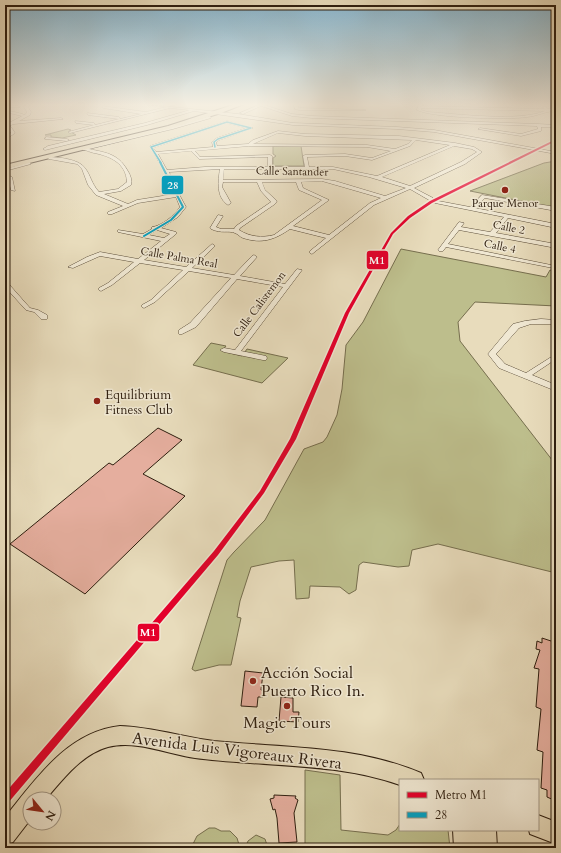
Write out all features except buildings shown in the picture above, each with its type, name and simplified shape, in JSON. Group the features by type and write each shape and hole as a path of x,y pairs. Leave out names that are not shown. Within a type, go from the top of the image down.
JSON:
{"highway":[{"path":"5,167 101,144"}],"main road":[{"name":"Avenida Luis Vigoreaux Rivera","path":"40,791 74,755 90,744 109,738 133,736 192,748 326,759 369,766 411,779"},
{"path":"5,834 22,813"},
{"path":"539,826 556,834"},
{"path":"464,831 465,848"},
{"path":"485,831 486,848"}],"street":[{"path":"45,149 49,146 61,144"},
{"path":"40,160 107,144"},
{"path":"144,236 180,212 183,207 179,195 154,153 152,147 159,144"},
{"path":"307,167 305,156 345,155 372,159 410,144"},
{"path":"312,252 361,212 385,198 456,167 479,154 476,149 446,144"},
{"path":"507,144 556,153"},
{"path":"154,153 249,145 367,146 396,150"},
{"path":"376,178 454,145"},
{"path":"86,149 107,154 119,159 123,164 130,180 129,184 121,188 98,194"},
{"path":"192,150 199,158 270,156 270,168"},
{"path":"49,158 82,165 90,185 98,194 126,205"},
{"path":"5,167 33,162"},
{"path":"166,171 222,168 307,167 341,169 409,187 425,193 433,200 556,226"},
{"path":"222,168 220,181 222,192 228,203"},
{"path":"5,175 10,177 12,190"},
{"path":"220,216 213,228 220,231 236,231 244,236 265,239 276,236 326,200 301,189 298,180"},
{"name":"Calle Santander","path":"220,181 298,180 333,182 385,198"},
{"path":"236,231 238,227 274,201 260,188 259,181"},
{"path":"110,213 126,205 150,199 179,195"},
{"path":"471,209 484,196 556,210"},
{"path":"492,234 507,216"},
{"name":"Calle 2","path":"445,245 460,225 492,234 556,246"},
{"path":"289,227 330,237"},
{"path":"101,289 110,284 174,233 154,228"},
{"path":"120,231 165,240"},
{"path":"441,250 445,245"},
{"name":"Calle 4","path":"445,245 552,267"},
{"path":"144,306 153,301 212,246"},
{"name":"Calle Palma Real","path":"71,267 92,256 100,254 287,286"},
{"path":"182,332 192,325 254,257"},
{"name":"Calle Calistemon","path":"237,352 299,270"},
{"path":"5,284 28,309 36,310 44,317"},
{"path":"556,322 521,323 516,326 492,352 496,360 502,366 556,388"},
{"path":"224,350 263,358"},
{"path":"526,376 556,356"}],"green space":[{"path":"273,146 301,146 304,166 273,166 273,158 276,156 273,154"},
{"path":"556,161 556,208 470,191 544,163"},
{"path":"401,249 546,277 550,270 553,271 556,266 556,306 475,302 458,322 460,341 556,465 556,573 438,544 412,550 409,566 398,567 363,562 359,565 356,590 349,594 340,587 310,586 309,598 296,599 294,560 279,561 251,567 240,601 237,617 241,618 231,665 219,665 195,671 192,669 227,560 265,520 304,449 323,442 327,437 337,415 342,389 346,345 363,322"},
{"path":"211,343 226,346 222,351 242,356 247,349 288,358 262,383 193,365"},
{"path":"305,770 340,775 341,830 388,835 396,830 399,826 399,831 448,831 450,848 305,848"},
{"path":"209,828 215,828 221,831 230,831 237,838 240,848 191,848 197,836"},
{"path":"256,835 265,839 268,848 245,848 248,841"}],"metro line":[{"name":"M1","path":"5,800 216,553 262,492 293,439 347,313 392,234 409,217 431,202 548,144"}],"transit line":[{"name":"28","path":"144,236 171,220 183,207 166,171 151,147 161,144"}],"place":[{"name":"Parque Menor","path":"505,190"},
{"name":"Equilibrium Fitness Club","path":"97,401"},
{"name":"Acción Social Puerto Rico In.","path":"253,681"},
{"name":"Magic Tours","path":"287,706"}]}
